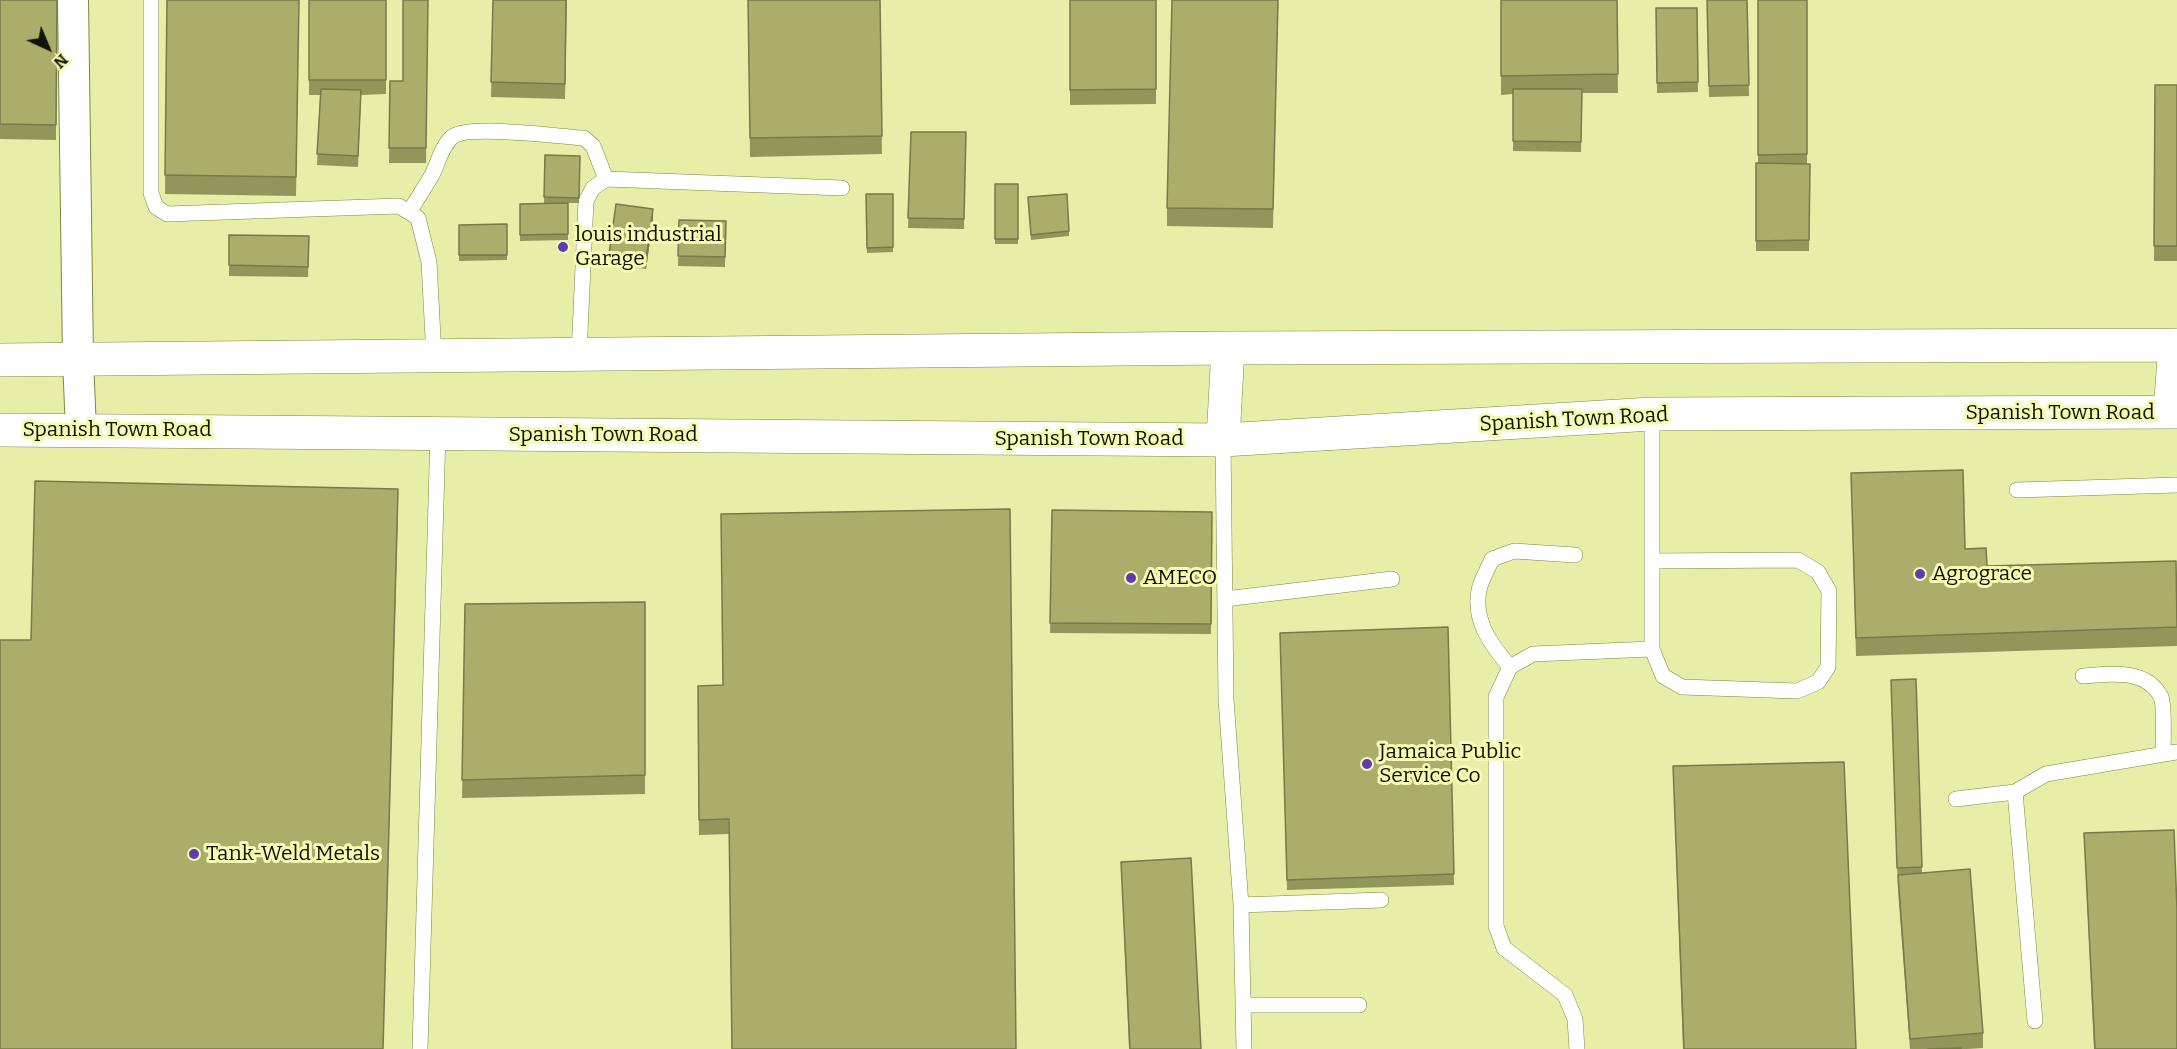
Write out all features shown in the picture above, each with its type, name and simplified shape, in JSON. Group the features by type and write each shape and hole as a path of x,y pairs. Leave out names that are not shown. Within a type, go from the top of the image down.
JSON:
{"highway":[{"path":"0,360 1228,348 2176,345 2174,412"},
{"path":"1222,440 1228,348"},
{"name":"Spanish Town Road","path":"0,430 1222,440 1652,414 2174,412"}],"street":[{"path":"73,0 81,430"}],"lane":[{"path":"152,0 151,193 156,207 167,214 399,206 410,211 418,218 429,262 434,357"},
{"path":"410,211 432,174 446,144 452,136 459,132 484,131 584,138 593,146 606,179"},
{"path":"579,355 586,201 593,188 606,179 842,188"},
{"path":"1652,414 1652,561 1652,649 1664,676 1682,687 1797,691 1818,682 1828,667 1829,591 1818,572 1798,560 1652,561"},
{"path":"420,1049 438,433"},
{"path":"1222,440 1226,699 1241,905 1244,1049"},
{"path":"2017,490 2177,485"},
{"path":"1510,667 1492,646 1479,619 1479,590 1492,559 1514,551 1575,555"},
{"path":"1225,599 1392,579"},
{"path":"1577,1049 1575,1019 1564,995 1504,948 1496,926 1496,697 1510,667 1533,654 1652,649"},
{"path":"1956,799 2015,792 2046,774 2170,753 2161,698 2151,685 2137,676 2114,674 2083,676"},
{"path":"2015,792 2035,1021"},
{"path":"1241,905 1381,900"},
{"path":"1243,1005 1359,1005"}],"building":[{"path":"0,0 57,0 56,125 0,124"},
{"path":"167,0 299,0 296,177 165,175"},
{"path":"309,0 386,0 386,80 309,80"},
{"path":"403,0 428,0 426,148 389,148 390,81 403,81"},
{"path":"493,0 566,0 565,84 491,82"},
{"path":"748,0 880,0 882,136 750,138"},
{"path":"1070,0 1156,0 1156,89 1070,90"},
{"path":"1172,0 1278,0 1273,209 1167,208"},
{"path":"1501,0 1617,0 1618,74 1501,76"},
{"path":"1707,0 1747,0 1749,85 1709,86"},
{"path":"1758,0 1807,0 1807,154 1758,155"},
{"path":"1656,8 1697,8 1698,82 1657,83"},
{"path":"2155,85 2177,85 2177,246 2154,246"},
{"path":"321,89 361,90 358,156 317,154"},
{"path":"1513,89 1582,89 1581,142 1513,141"},
{"path":"911,132 966,132 964,219 908,218"},
{"path":"545,155 580,156 579,198 544,197"},
{"path":"1756,163 1810,164 1809,240 1756,241"},
{"path":"995,184 1018,184 1018,239 995,239"},
{"path":"866,194 893,194 893,247 867,248"},
{"path":"1067,194 1069,231 1031,235 1028,197"},
{"path":"568,203 568,234 520,235 520,204"},
{"path":"616,204 653,209 646,259 609,254"},
{"path":"679,220 726,221 725,257 678,256"},
{"path":"507,224 507,255 459,255 459,225"},
{"path":"229,235 309,236 308,267 229,265"},
{"name":"Agrograce","path":"1963,470 1965,549 1986,548 1987,566 2176,561 2177,627 1856,638 1851,473"},
{"name":"Tank-Weld Metals","path":"35,481 398,489 383,1049 0,1049 0,640 31,640"},
{"path":"1010,509 1016,1049 732,1049 729,819 699,820 698,686 723,685 721,514"},
{"name":"AMECO","path":"1052,510 1212,512 1211,624 1050,623"},
{"path":"645,602 645,775 462,780 465,604"},
{"name":"Jamaica Public Service Co","path":"1448,627 1454,874 1287,880 1280,633"},
{"path":"1916,679 1922,867 1897,868 1891,680"},
{"path":"1844,762 1856,1049 1684,1049 1673,766"},
{"path":"2174,830 2177,910 2177,1049 2095,1049 2084,833"},
{"path":"1191,858 1201,1049 1130,1049 1121,862"},
{"path":"1970,869 1983,1033 1910,1039 1898,875"}],"place":[{"name":"louis industrial Garage","path":"563,247"},
{"name":"Agrograce","path":"1920,574"},
{"name":"AMECO","path":"1131,578"},
{"name":"Jamaica Public Service Co","path":"1367,764"},
{"name":"Tank-Weld Metals","path":"194,854"}]}
